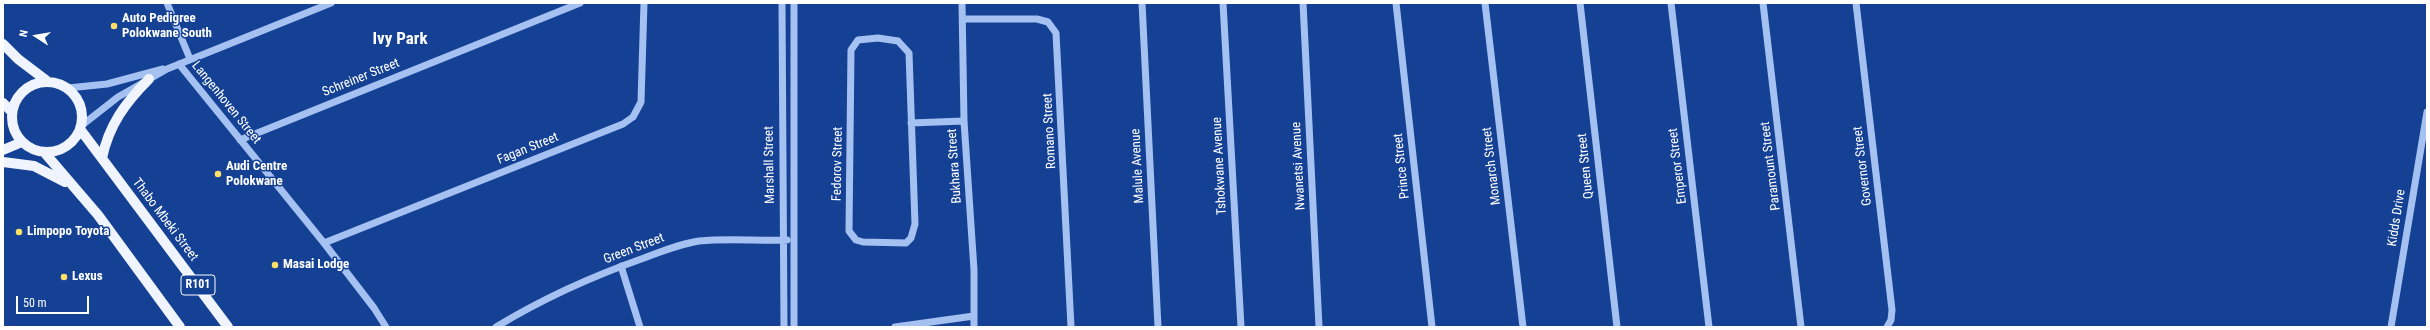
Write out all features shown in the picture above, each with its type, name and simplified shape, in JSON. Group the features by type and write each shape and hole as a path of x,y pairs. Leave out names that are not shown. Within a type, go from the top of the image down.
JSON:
{"main road":[{"path":"3,44 18,59 47,81 68,88 76,97 81,109 80,127 76,137 66,146 53,152 44,152 32,149 22,142 17,135 3,103"},
{"path":"102,158 105,143 120,112 149,79"},
{"path":"9,118 21,92 29,86 47,81"},
{"name":"Thabo Mbeki Street","path":"80,127 228,327"},
{"path":"3,150 22,142"},
{"path":"44,152 98,216 180,327"},
{"path":"3,162 34,166 73,188"}],"street":[{"path":"167,3 190,59"},
{"path":"80,127 118,97 167,69 331,3"},
{"name":"Schreiner Street","path":"240,140 580,3"},
{"name":"Fagan Street","path":"324,243 623,124 633,117 642,96 644,3"},
{"name":"Marshall Street","path":"782,3 784,327"},
{"name":"Marshall Street","path":"794,3 794,327"},
{"name":"Bukhara Street","path":"962,3 964,121 974,270 974,327"},
{"name":"Malule Avenue","path":"1142,3 1158,327"},
{"name":"Tshokwane Avenue","path":"1223,3 1240,327"},
{"name":"Nwanetsi Avenue","path":"1303,3 1319,327"},
{"name":"Prince Street","path":"1396,3 1432,327"},
{"name":"Monarch Street","path":"1485,3 1523,327"},
{"name":"Queen Street","path":"1580,3 1617,327"},
{"name":"Emperor Street","path":"1671,3 1709,327"},
{"name":"Paramount Street","path":"1763,3 1801,327"},
{"name":"Governor Street","path":"1856,3 1892,310 1888,326"},
{"name":"Romano Street","path":"963,20 1037,19 1048,22 1056,33 1071,327"},
{"name":"Fedorov Street","path":"878,38 893,39 909,53 911,123 914,232 906,243 856,240 849,231 849,216 851,50 858,40 878,38"},
{"name":"Langenhoven Street","path":"179,64 324,243 374,308 386,327"},
{"path":"68,88 107,84 148,72 167,69"},
{"name":"Kidds Drive","path":"2391,327 2427,112"},
{"path":"911,123 964,121"},
{"name":"Green Street","path":"496,327 521,311 621,266 674,247 698,242 793,240"},
{"path":"621,266 640,327"},
{"path":"895,327 974,316"}],"place":[{"name":"Auto Pedigree Polokwane South","path":"114,26"},
{"name":"Audi Centre Polokwane","path":"218,174"},
{"name":"Limpopo Toyota","path":"19,232"},
{"name":"Masai Lodge","path":"275,265"},
{"name":"Lexus","path":"64,277"}],"district":[{"name":"Ivy Park","path":"400,40"}]}
